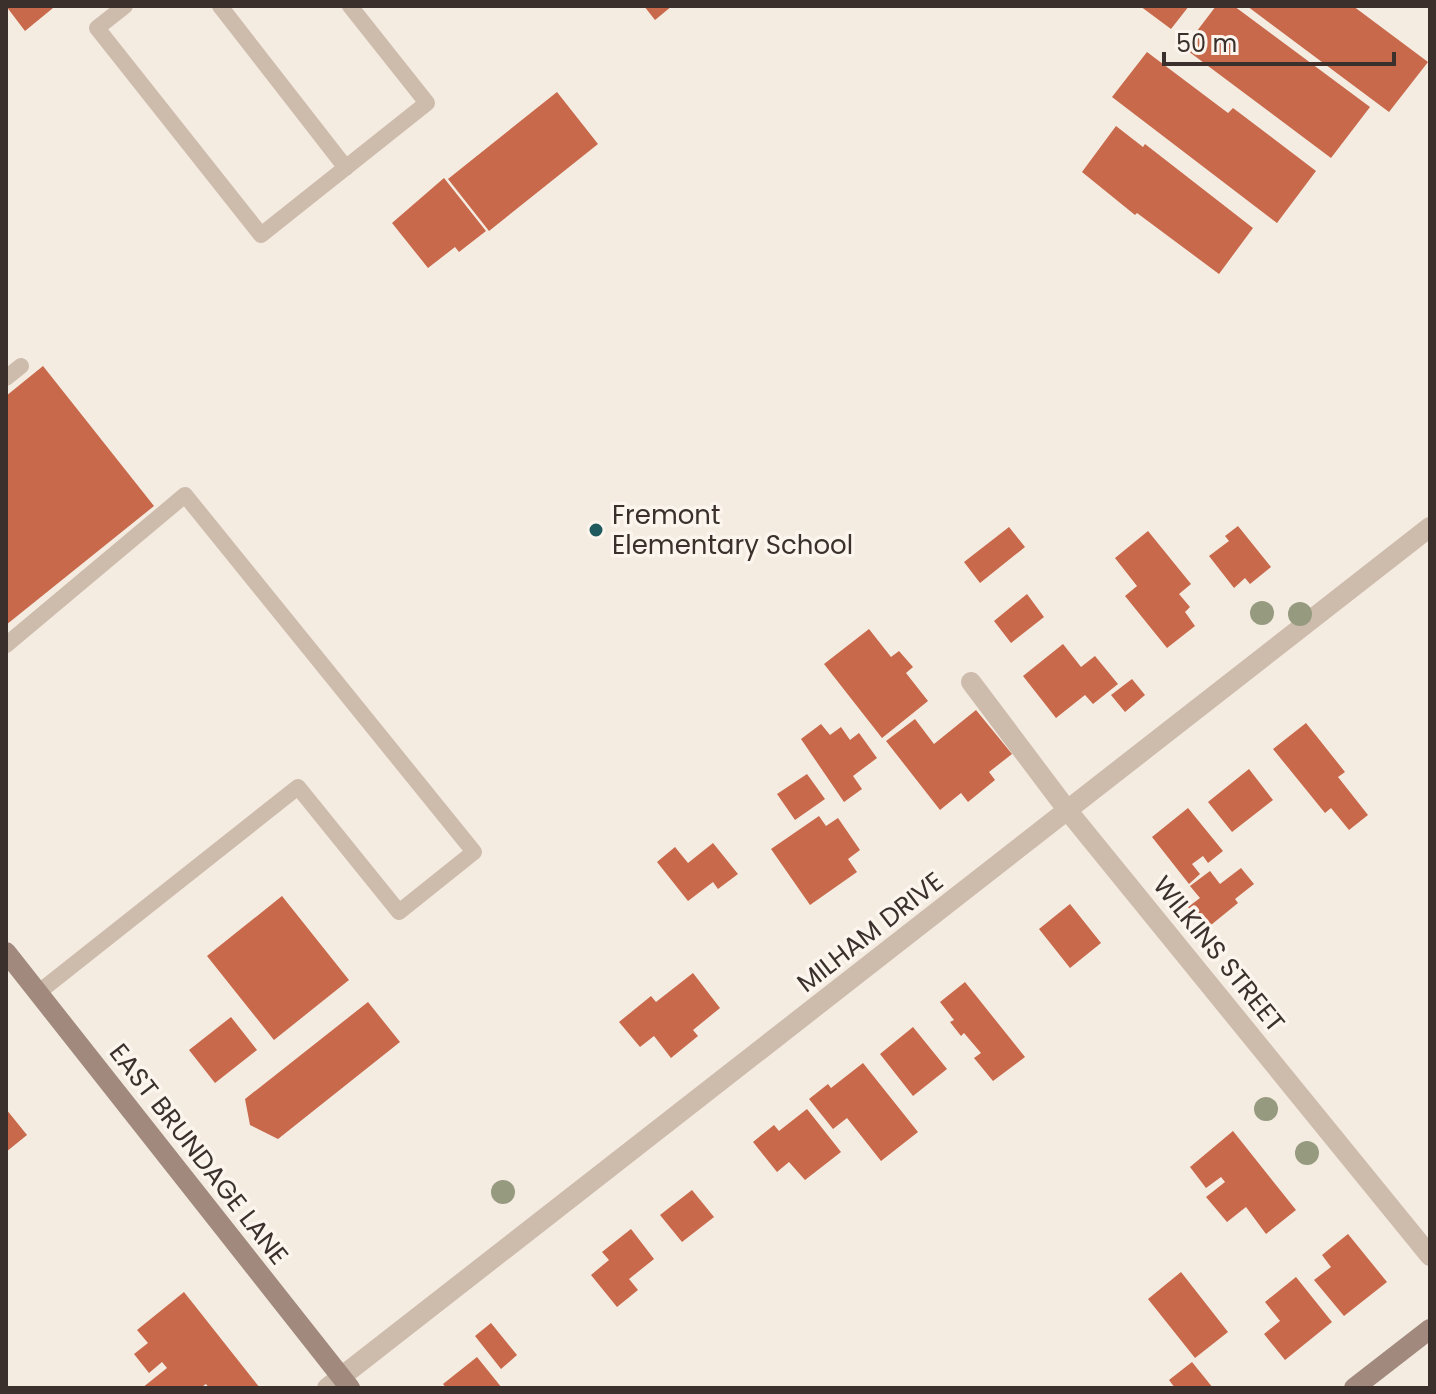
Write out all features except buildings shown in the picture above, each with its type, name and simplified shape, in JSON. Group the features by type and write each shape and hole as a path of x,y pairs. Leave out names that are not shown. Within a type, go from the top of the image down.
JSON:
{"main road":[{"name":"EAST BRUNDAGE LANE","path":"6,952 339,1384"},
{"path":"1354,1388 1430,1329"}],"street":[{"name":"MILHAM DRIVE","path":"339,1384 1430,527"},
{"name":"WILKINS STREET","path":"971,682 1068,811 1430,1256"}],"lane":[{"path":"125,6 97,28 261,235 427,103 350,6"},
{"path":"220,6 346,168"},
{"path":"6,378 21,366"},
{"path":"6,645 185,495 474,852 399,912 298,787 39,992"}],"place":[{"name":"Fremont Elementary School","path":"596,530"}]}
